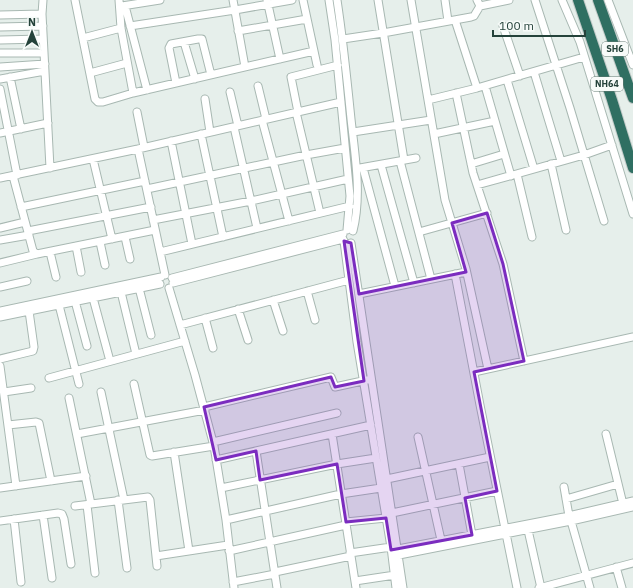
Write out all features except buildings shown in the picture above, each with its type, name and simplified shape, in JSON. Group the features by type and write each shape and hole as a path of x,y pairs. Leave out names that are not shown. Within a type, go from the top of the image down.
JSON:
{"highway":[{"name":"NH64","path":"578,0 633,168"},
{"name":"SH6","path":"598,0 633,98"}],"street":[{"path":"43,0 43,39 50,168"},
{"path":"75,0 95,99 98,102 314,51"},
{"path":"121,4 160,0"},
{"path":"233,0 245,67"},
{"path":"130,26 235,10 268,2 292,0"},
{"path":"303,0 317,65"},
{"path":"330,0 338,65 350,206 347,236 349,280 381,488 389,515"},
{"path":"337,0 343,39 353,132 360,168 395,286"},
{"path":"378,0 398,126 402,161 431,279"},
{"path":"411,0 445,200 466,272 488,369"},
{"path":"445,0 451,21 477,88"},
{"path":"343,39 473,17 479,3 509,0"},
{"path":"535,0 604,221"},
{"path":"562,0 584,57 633,214"},
{"path":"608,0 633,65"},
{"path":"268,2 280,59"},
{"path":"121,4 130,26 147,90"},
{"path":"121,4 121,28 133,93"},
{"path":"0,15 42,14"},
{"path":"238,32 307,19"},
{"path":"0,27 43,26"},
{"path":"503,26 520,76"},
{"path":"83,38 121,28"},
{"path":"0,40 43,39"},
{"path":"176,83 169,46 171,44 202,39 211,75"},
{"path":"184,42 195,79"},
{"path":"0,53 44,53"},
{"path":"428,100 507,80 584,57"},
{"path":"90,73 127,63"},
{"path":"320,213 297,112 291,77 338,65"},
{"path":"0,67 45,67"},
{"path":"0,79 45,67"},
{"path":"534,72 562,161"},
{"path":"10,77 21,129"},
{"path":"507,80 534,169"},
{"path":"258,86 273,162 289,221"},
{"path":"485,86 504,154 514,175 532,237"},
{"path":"0,89 9,131 21,207 33,251 37,254"},
{"path":"230,92 244,169 257,228"},
{"path":"456,93 471,164 503,264 524,361"},
{"path":"204,99 210,132"},
{"path":"0,178 93,159 341,102"},
{"path":"137,112 146,185 160,252 214,444 226,520 233,585 351,554 394,552 633,507"},
{"path":"353,132 431,120"},
{"path":"434,134 495,121"},
{"path":"0,133 48,123"},
{"path":"201,134 223,237"},
{"path":"171,141 192,244"},
{"path":"477,185 584,155 612,145"},
{"path":"21,207 100,191 180,181 210,174 244,169 306,154 345,148"},
{"path":"471,164 504,154"},
{"path":"360,168 416,158"},
{"path":"93,159 112,239"},
{"path":"551,164 566,230"},
{"path":"381,165 414,282"},
{"path":"360,168 358,206 347,236 372,379 387,479 396,588"},
{"path":"153,220 251,201 348,179"},
{"path":"160,252 350,206"},
{"path":"0,240 151,207"},
{"path":"419,232 486,213"},
{"path":"0,228 26,222"},
{"path":"0,263 156,230"},
{"path":"0,317 139,288 347,236"},
{"path":"125,237 130,259"},
{"path":"100,242 105,265"},
{"path":"76,246 81,272"},
{"path":"50,252 56,277"},
{"path":"358,294 466,272"},
{"path":"456,274 490,457 517,588"},
{"path":"180,325 349,280"},
{"path":"0,287 27,281"},
{"path":"0,310 167,281"},
{"path":"139,288 150,335"},
{"path":"307,291 315,320"},
{"path":"121,292 136,354"},
{"path":"93,298 110,360"},
{"path":"273,300 283,331"},
{"path":"76,301 87,346"},
{"path":"59,305 79,384"},
{"path":"238,309 248,340"},
{"path":"0,359 33,351 34,348 29,311"},
{"path":"205,318 213,348"},
{"path":"474,372 633,337"},
{"path":"49,378 110,360 185,341"},
{"path":"0,366 16,486"},
{"path":"77,434 142,422 331,377 335,387 372,379"},
{"path":"134,384 150,455 152,456 214,444 337,413"},
{"path":"4,392 31,388"},
{"path":"101,392 110,428 121,500 128,568"},
{"path":"69,398 86,476 95,573"},
{"path":"8,425 39,423 51,481"},
{"path":"216,460 371,425"},
{"path":"332,434 355,586 395,575"},
{"path":"606,434 623,504"},
{"path":"418,437 441,540"},
{"path":"256,451 277,588"},
{"path":"174,452 189,551"},
{"path":"387,479 490,457"},
{"path":"221,488 337,464 376,458"},
{"path":"459,464 472,534"},
{"path":"0,488 86,476"},
{"path":"566,499 618,484"},
{"path":"564,487 570,519 590,588"},
{"path":"226,520 341,494 381,488"},
{"path":"156,556 270,542 497,491"},
{"path":"76,506 146,496 149,498 157,566"},
{"path":"394,552 472,534 528,530 633,501"},
{"path":"0,521 60,513 64,516 71,564"},
{"path":"43,515 52,578"},
{"path":"14,519 21,582"},
{"path":"528,530 540,588 633,562"},
{"path":"394,552 404,588"},
{"path":"616,567 622,588"}],"highlighted area":[{"path":"487,213 503,264 524,361 474,372 497,491 465,498 472,535 391,550 386,518 346,522 337,464 260,480 256,451 216,460 204,407 331,377 335,387 364,381 344,241 351,243 359,294 466,272 452,223"}]}
